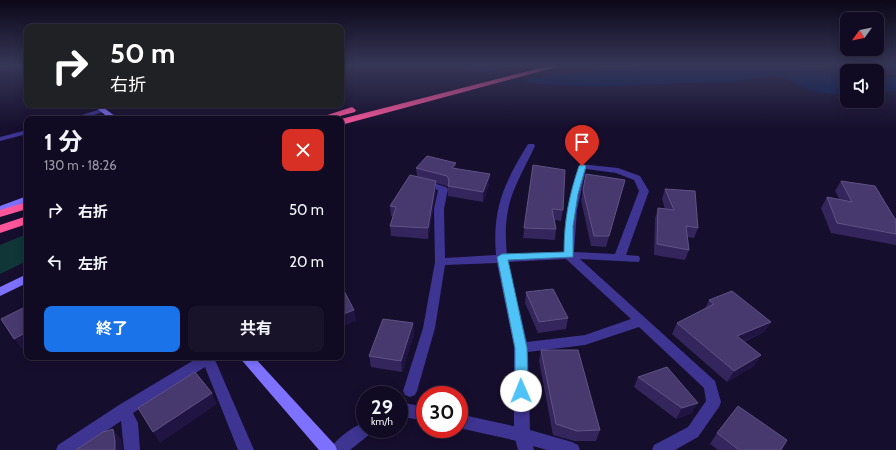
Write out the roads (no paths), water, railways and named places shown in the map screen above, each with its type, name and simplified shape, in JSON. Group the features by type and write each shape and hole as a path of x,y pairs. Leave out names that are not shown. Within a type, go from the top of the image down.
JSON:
{"highway":[{"path":"331,116 452,86"},
{"path":"344,121 481,86"},
{"path":"0,214 24,206"},
{"path":"0,229 24,221"}],"street":[{"path":"101,108 111,116"},
{"path":"83,116 104,110"},
{"path":"0,139 24,133"},
{"path":"526,450 522,435 521,348 502,257 500,232 504,200 531,146"},
{"path":"619,258 644,191 637,178 618,171 582,166 574,194 569,226 569,255 710,385 714,402 693,432 660,450"},
{"path":"410,391 429,328 440,262 439,209 443,189 417,182"},
{"path":"0,209 24,200"},
{"path":"440,262 502,257 569,255 635,259"},
{"path":"0,292 24,280"},
{"path":"521,348 585,340 641,322"},
{"path":"64,450 124,410 206,360"},
{"path":"210,360 246,450"},
{"path":"249,360 329,450"},
{"path":"124,410 130,423 132,450"},
{"path":"468,423 522,435 572,450"},
{"path":"338,450 356,436"}],"water":[{"path":"574,86 616,86 591,87"},
{"path":"800,86 840,86 840,95 810,91"},
{"path":"884,86 896,86 896,91 884,92"}]}
